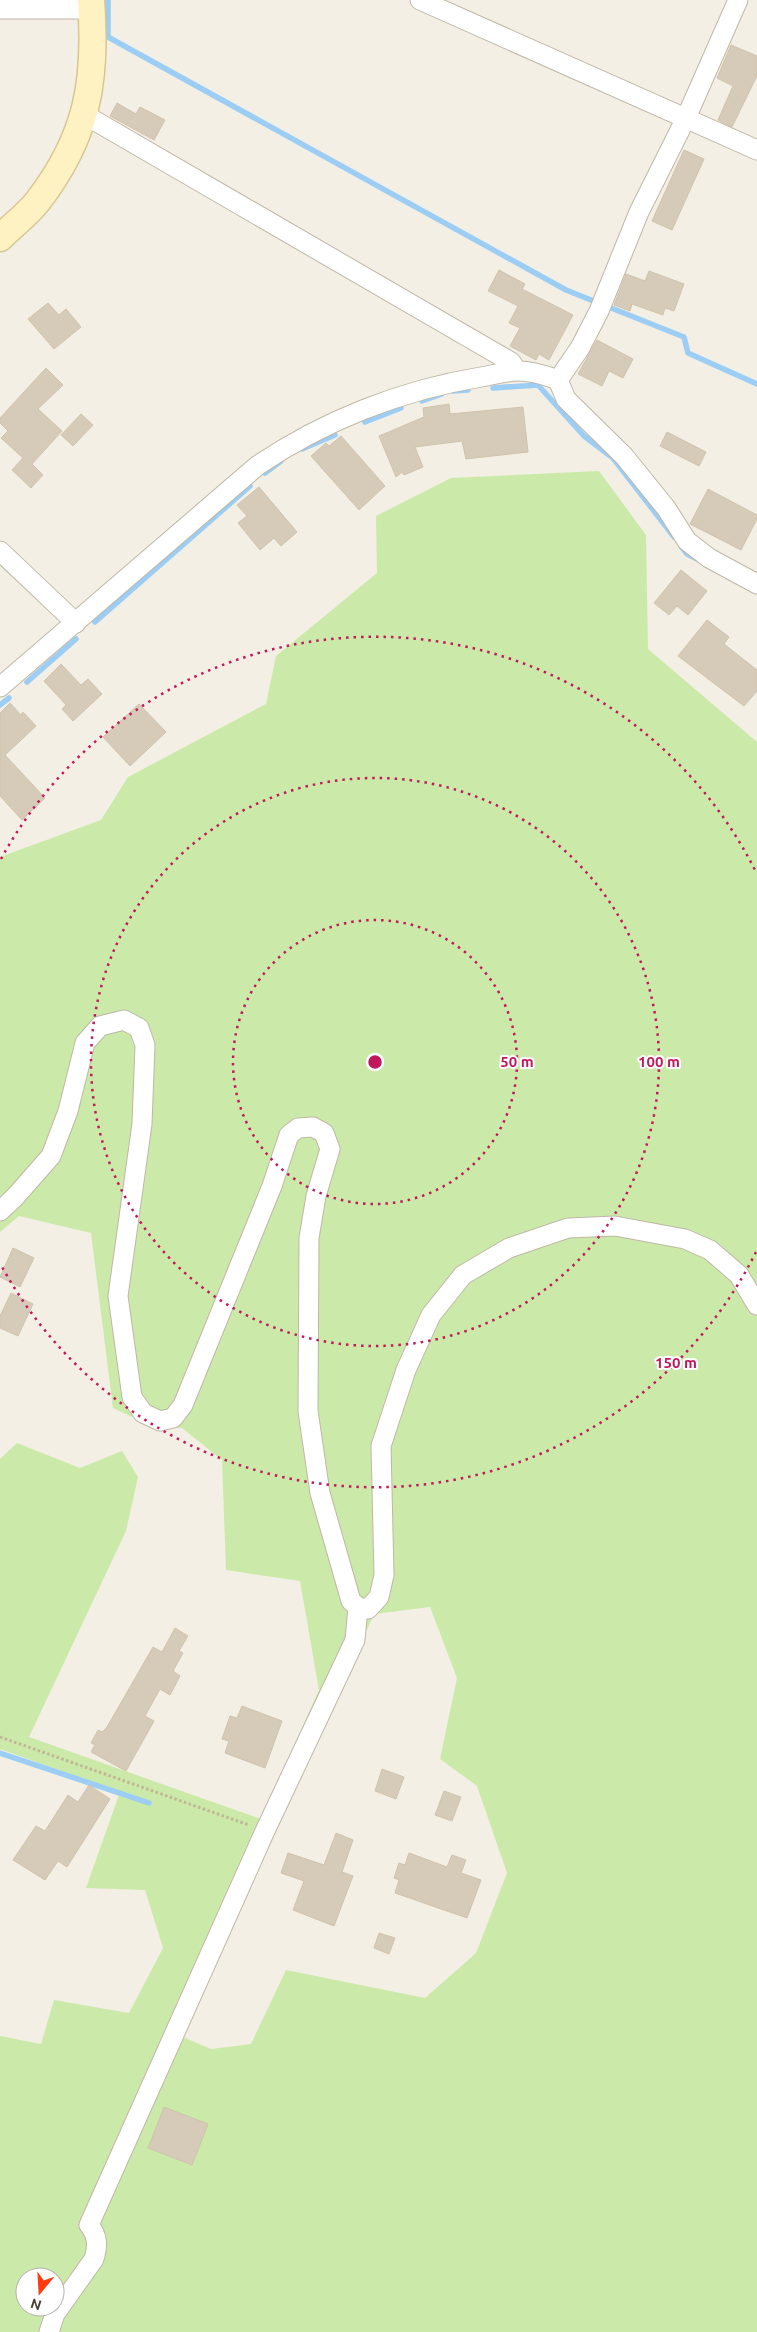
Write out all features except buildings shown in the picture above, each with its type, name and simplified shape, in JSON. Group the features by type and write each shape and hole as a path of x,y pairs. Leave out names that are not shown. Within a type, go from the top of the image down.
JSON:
{"main road":[{"path":"0,238 37,202 65,162 85,115 94,56 92,4"}],"street":[{"path":"420,0 757,150"},
{"path":"558,380 580,348 601,304 640,212 686,118 738,0"},
{"path":"0,9 92,4"},
{"path":"85,115 512,362 517,371"},
{"path":"0,687 256,466 290,443 385,401 454,382 517,371 542,374 558,380 566,399 624,456 666,508 686,541 709,558 757,584"},
{"path":"0,551 76,623"},
{"path":"0,1211 51,1156 68,1110 85,1043 100,1026 124,1020 139,1028 145,1045 142,1124 118,1296 132,1397 143,1413 160,1421 172,1418 183,1405 272,1186 289,1135 298,1128 313,1127 324,1133 330,1149 316,1196 309,1238 308,1411 320,1493 351,1600 358,1607 368,1608 379,1597 384,1575 381,1446 406,1370 430,1315 463,1275 509,1248 568,1228 615,1226 685,1238 710,1250 739,1275 757,1305"},
{"path":"49,2332 55,2314 94,2259 98,2248 95,2232 89,2226 265,1831 355,1640 358,1607"}],"path":[{"path":"0,1737 265,1831"}],"green space":[{"path":"599,471 646,535 648,649 757,742 757,2332 0,2332 0,2036 41,2044 54,2000 129,2013 163,1948 145,1890 86,1888 120,1792 0,1749 0,1459 17,1443 80,1468 122,1451 138,1477 126,1531 29,1737 261,1819 319,1690 300,1581 226,1570 222,1460 182,1428 154,1427 113,1408 91,1233 19,1216 0,1232 0,857 101,820 128,777 266,704 276,656 377,573 376,516 451,478","holes":["430,1607 457,1678 440,1759 477,1786 507,1873 476,1953 425,1998 286,1970 251,2044 211,2049 183,2037 374,1614"]}],"waterway":[{"path":"108,0 108,37 566,290 684,337 688,353 757,384"},
{"path":"493,388 538,385 584,436 613,458 674,537"},
{"path":"453,391 468,390"},
{"path":"422,401 442,394"},
{"path":"365,422 401,408"},
{"path":"302,449 335,435"},
{"path":"265,473 281,461"},
{"path":"95,622 250,486"},
{"path":"681,546 687,554 699,560"},
{"path":"27,682 76,639"},
{"path":"0,705 9,698"},
{"path":"0,1753 149,1803"}]}
